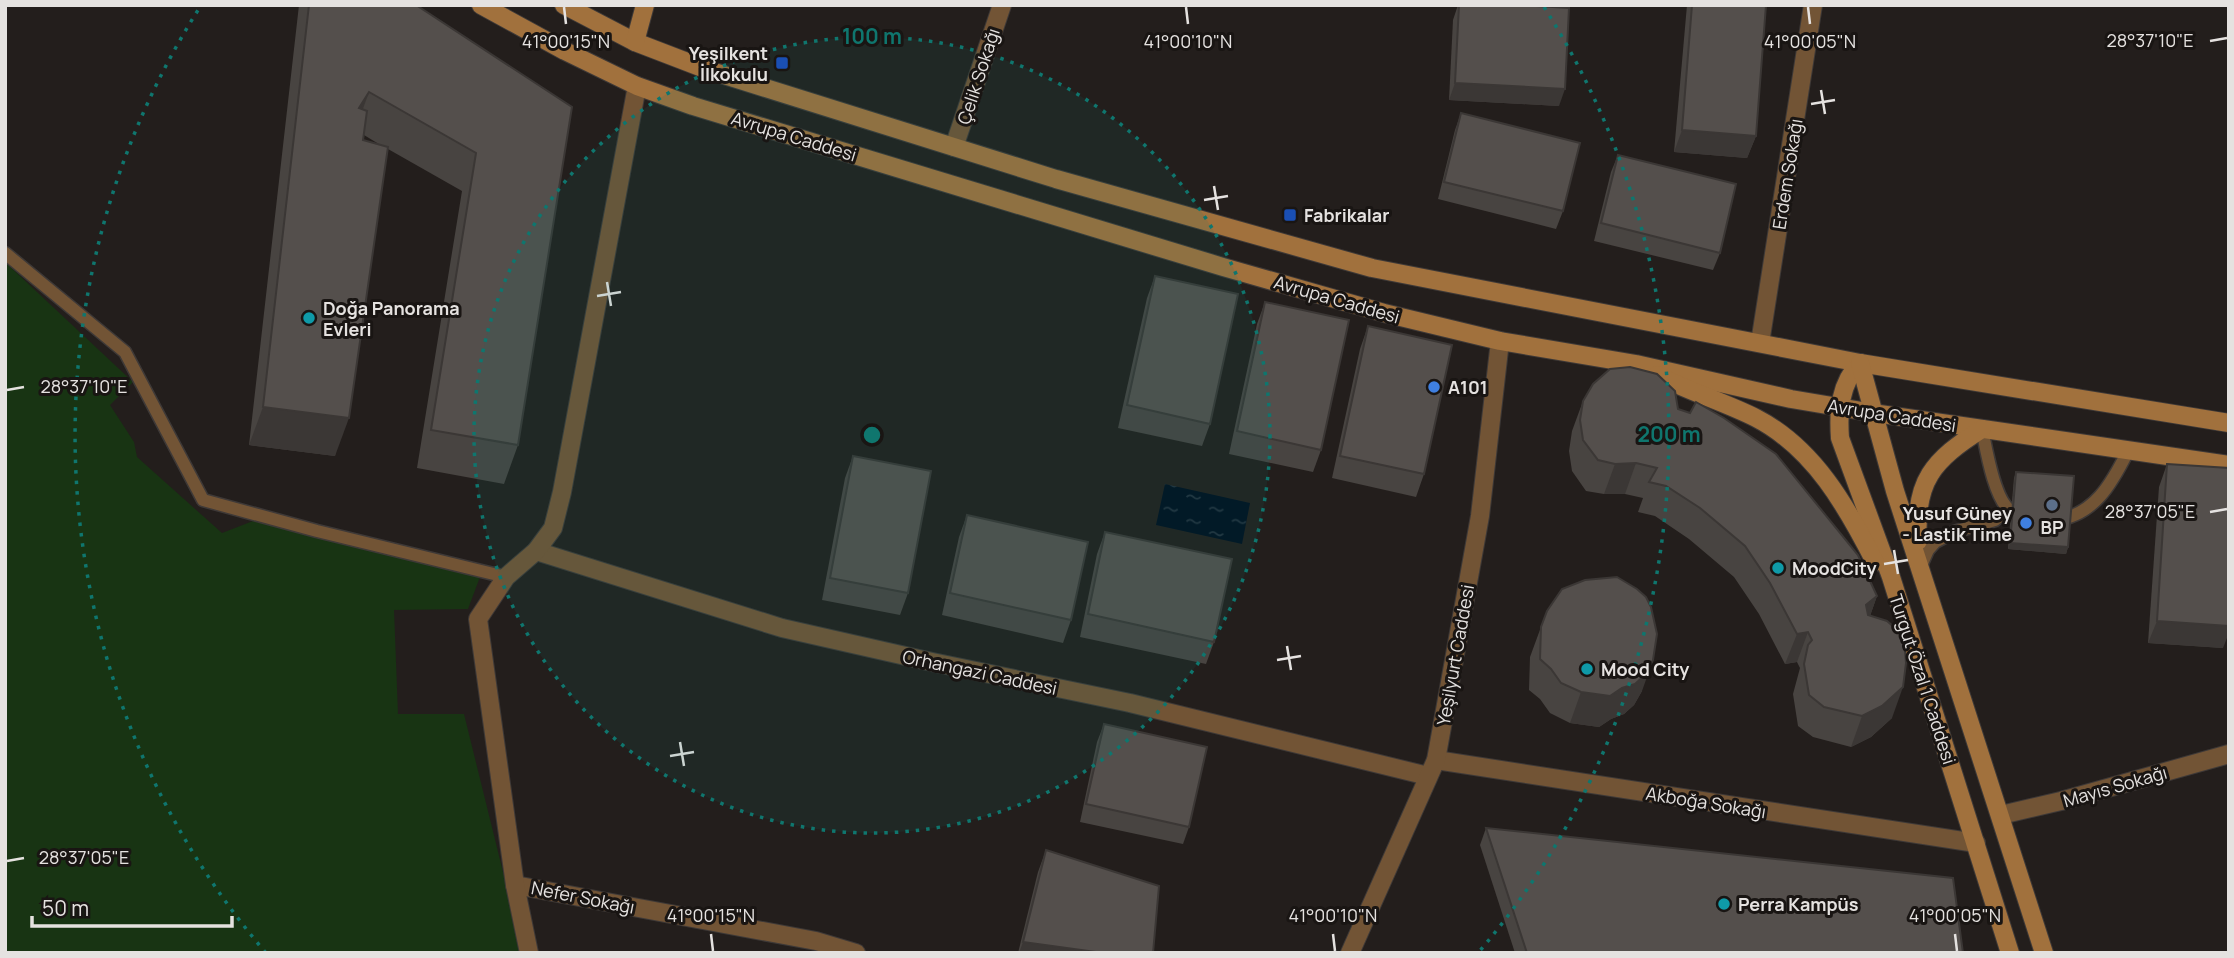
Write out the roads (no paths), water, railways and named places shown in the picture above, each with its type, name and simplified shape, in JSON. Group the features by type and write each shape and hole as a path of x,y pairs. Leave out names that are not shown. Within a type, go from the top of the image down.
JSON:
{"main road":[{"name":"Avrupa Caddesi","path":"481,5 565,51 637,86 693,106 1223,267 1384,313 1500,341 1636,364 1791,399 2229,465"},
{"name":"Avrupa Caddesi","path":"564,5 635,42 708,70 1069,183 1372,268 1860,363 2229,423"},
{"path":"635,42 645,5"},
{"path":"1840,407 1852,371 1860,363"},
{"name":"Turgut Özal 1 Caddesi","path":"1860,363 1883,453 2044,953"},
{"path":"1636,364 1684,389 1726,403 1760,420 1789,441 1821,472 1849,511 1875,562 1891,576"},
{"name":"Turgut Özal 1 Caddesi","path":"1840,407 1840,438 1891,576 2010,953"},
{"path":"1920,568 1916,515 1931,470 1951,448 1982,429"}],"street":[{"name":"Çelik Sokağı","path":"954,147 1002,5"},
{"name":"Erdem Sokağı","path":"1760,344 1813,5"},
{"path":"529,953 515,885 478,619 506,577 537,551 553,527 562,492 637,86"},
{"name":"Yeşilyurt Caddesi","path":"1350,953 1432,768 1480,516 1500,341"},
{"name":"Orhangazi Caddesi","path":"537,551 782,628 1432,768"},
{"name":"Mayıs Sokağı","path":"2001,815 2229,754"},
{"name":"Akboğa Sokağı","path":"1432,768 1976,843"},
{"name":"Nefer Sokağı","path":"515,885 816,942 856,953"}],"lane":[{"path":"5,253 125,352 203,500 506,577"},
{"path":"1982,429 1992,473 2008,509 2050,521 2068,519 2087,508 2105,492 2128,451"},
{"path":"1920,568 1935,542 1954,532 1995,520 2008,509"}],"water":[{"path":"1165,484 1250,503 1242,544 1156,525"}],"place":[{"name":"Yeşilkent İlkokulu","path":"782,63"},
{"name":"Fabrikalar","path":"1290,215"},
{"name":"Doğa Panorama Evleri","path":"309,318"},
{"name":"A101","path":"1434,387"},
{"name":"BP","path":"2052,505"},
{"name":"Yusuf Güney - Lastik Time","path":"2026,523"},
{"name":"MoodCity","path":"1778,568"},
{"name":"Mood City","path":"1587,669"},
{"name":"Perra Kampüs","path":"1724,904"}]}
